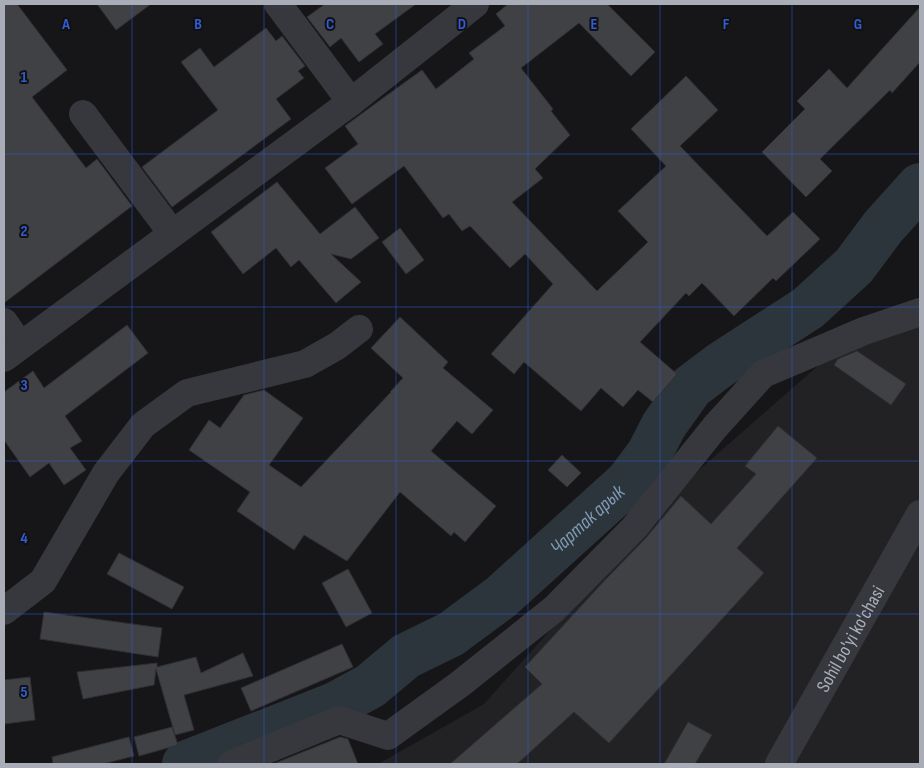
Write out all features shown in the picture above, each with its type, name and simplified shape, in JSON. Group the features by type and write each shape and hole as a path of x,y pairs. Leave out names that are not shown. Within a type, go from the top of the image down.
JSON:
{"street":[{"path":"278,4 351,102"},
{"path":"4,322 12,352 351,102 475,4"},
{"path":"83,114 172,233"},
{"path":"232,764 339,720 388,736 460,684 554,609 634,528 715,427 763,374 864,331 920,312"},
{"path":"4,611 43,582 106,473 143,425 187,393 305,364 337,346 359,329"},
{"name":"Sohil bo'yi ko'chasi","path":"779,764 920,514"}],"shaded area":[{"path":"920,320 920,764 378,764 484,704 675,491 844,343"}],"building":[{"path":"4,4 17,4 67,70 32,97 86,168 97,159 132,206 4,303"},
{"path":"97,4 151,4 116,30"},
{"path":"325,4 416,4 375,34 383,44 359,62 341,38 330,47 307,17"},
{"path":"508,4 607,4 655,52 631,76 579,23 521,68 553,109 551,111 570,135 535,169 543,178 512,202 597,291 648,242 618,211 666,166 631,129 686,76 718,110 680,146 767,236 793,212 820,239 776,281 773,278 734,316 702,283 689,296 686,293 640,342 677,374 653,402 638,390 623,407 601,388 581,411 524,362 514,374 491,354 553,284 525,254 510,268 470,226 462,231 449,214 443,218 404,166 352,204 325,168 358,144 345,126 379,101 422,70 436,89 474,59 469,53 505,26 496,14"},
{"path":"920,7 920,62 892,93 890,90 820,159 832,171 806,197 762,152 805,109 797,101 829,69 847,88"},
{"path":"266,28 276,41 282,36 305,66 298,71 304,78 276,99 291,119 172,207 142,167 218,110 181,62 200,48 214,67"},
{"path":"277,182 320,234 355,207 379,238 351,259 331,254 361,282 336,303 299,260 291,267 276,248 243,274 211,232"},
{"path":"400,228 424,260 406,274 382,242"},
{"path":"400,317 448,362 443,368 493,410 472,434 457,421 431,451 496,506 465,542 454,532 451,536 400,492 347,561 304,535 294,550 237,511 250,492 189,450 209,420 220,428 244,395 264,390 303,418 269,465 301,487 403,378 371,348"},
{"path":"127,325 148,353 65,416 82,441 70,448 86,470 64,485 49,463 30,477 4,440 4,392 33,371 44,388"},
{"path":"857,351 906,384 891,405 834,365 838,359"},
{"path":"778,426 817,458 737,548 764,573 609,743 574,712 517,764 450,764 542,684 525,667 645,539 681,496 711,524 756,474 745,466"},
{"path":"562,455 581,473 567,487 548,470"},
{"path":"119,553 184,587 172,609 107,574"},
{"path":"348,569 372,613 346,627 322,583"},
{"path":"44,612 162,628 158,657 40,639"},
{"path":"342,644 353,667 251,711 241,688"},
{"path":"243,653 253,676 184,695 194,730 175,735 156,669 154,685 83,699 77,672 157,663 157,667 196,657 201,673"},
{"path":"30,677 35,720 4,724 4,680"},
{"path":"688,722 712,735 695,764 664,764"},
{"path":"172,727 178,745 139,756 134,737"},
{"path":"129,737 134,756 103,764 53,764 52,757"},
{"path":"340,737 348,739 358,764 273,764"}],"waterway":[{"name":"Чартак арык","path":"185,764 335,705 370,686 406,656 451,634 501,597 628,482 649,454 664,425 691,387 720,365 808,308 854,266 883,227 920,186"}]}
